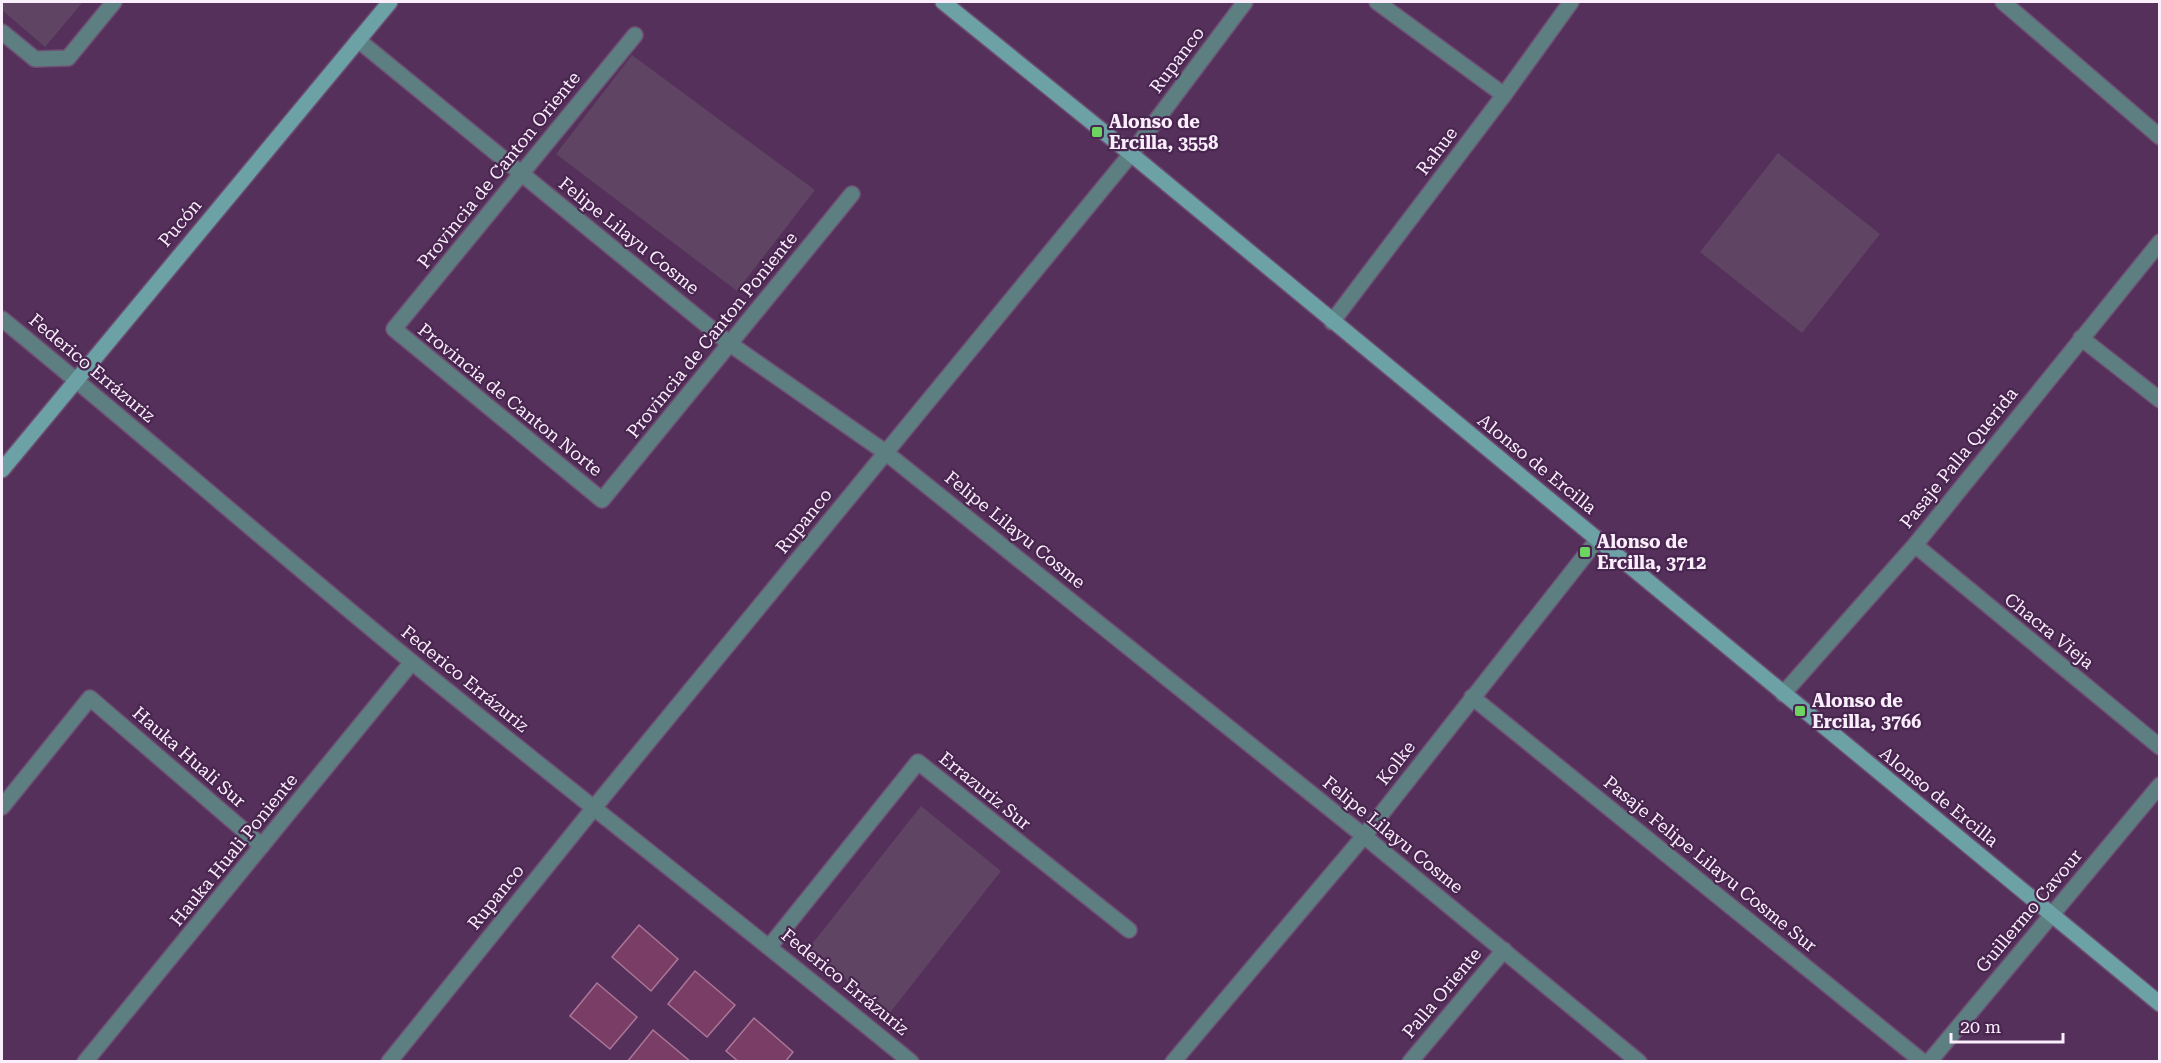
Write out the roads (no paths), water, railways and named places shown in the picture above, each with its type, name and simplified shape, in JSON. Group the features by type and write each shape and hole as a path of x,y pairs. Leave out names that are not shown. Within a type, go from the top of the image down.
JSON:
{"street":[{"path":"2,32 35,59 68,58 114,2"},
{"name":"Pucón","path":"2,470 75,379 390,2"},
{"name":"Alonso de Ercilla","path":"943,2 1131,154 2160,1004"},
{"name":"Rupanco","path":"389,1062 593,809 1131,154 1245,2"},
{"path":"1377,2 1504,95"},
{"name":"Rahue","path":"1332,322 1504,95 1571,2"},
{"path":"2003,2 2160,137"},
{"name":"Provincia de Canton Oriente","path":"394,329 635,35"},
{"name":"Felipe Lilayu Cosme","path":"358,40 730,344 885,452 1364,836 1636,1061"},
{"name":"Provincia de Canton Poniente","path":"602,500 852,194"},
{"name":"Pasaje Palla Querida","path":"1783,694 1915,546 2160,242"},
{"name":"Federico Errázuriz","path":"2,319 412,662 593,809 770,946 910,1062"},
{"name":"Provincia de Canton Norte","path":"394,329 602,500"},
{"path":"2081,338 2160,400"},
{"name":"Kolke","path":"1173,1062 1364,836 1598,539"},
{"name":"Chacra Vieja","path":"1915,546 2160,747"},
{"name":"Hauka Huali Poniente","path":"85,1062 412,662"},
{"name":"Pasaje Felipe Lilayu Cosme Sur","path":"1472,697 1923,1062"},
{"name":"Hauka Huali Sur","path":"2,807 90,698 262,846"},
{"name":"Errazuriz Sur","path":"770,946 918,762 1129,930"},
{"name":"Guillermo Cavour","path":"1929,1062 2160,785"},
{"name":"Palla Oriente","path":"1410,1062 1504,950"}],"place":[{"name":"Alonso de Ercilla, 3558","path":"1097,132"},
{"name":"Alonso de Ercilla, 3712","path":"1585,552"},
{"name":"Alonso de Ercilla, 3766","path":"1800,711"}]}
